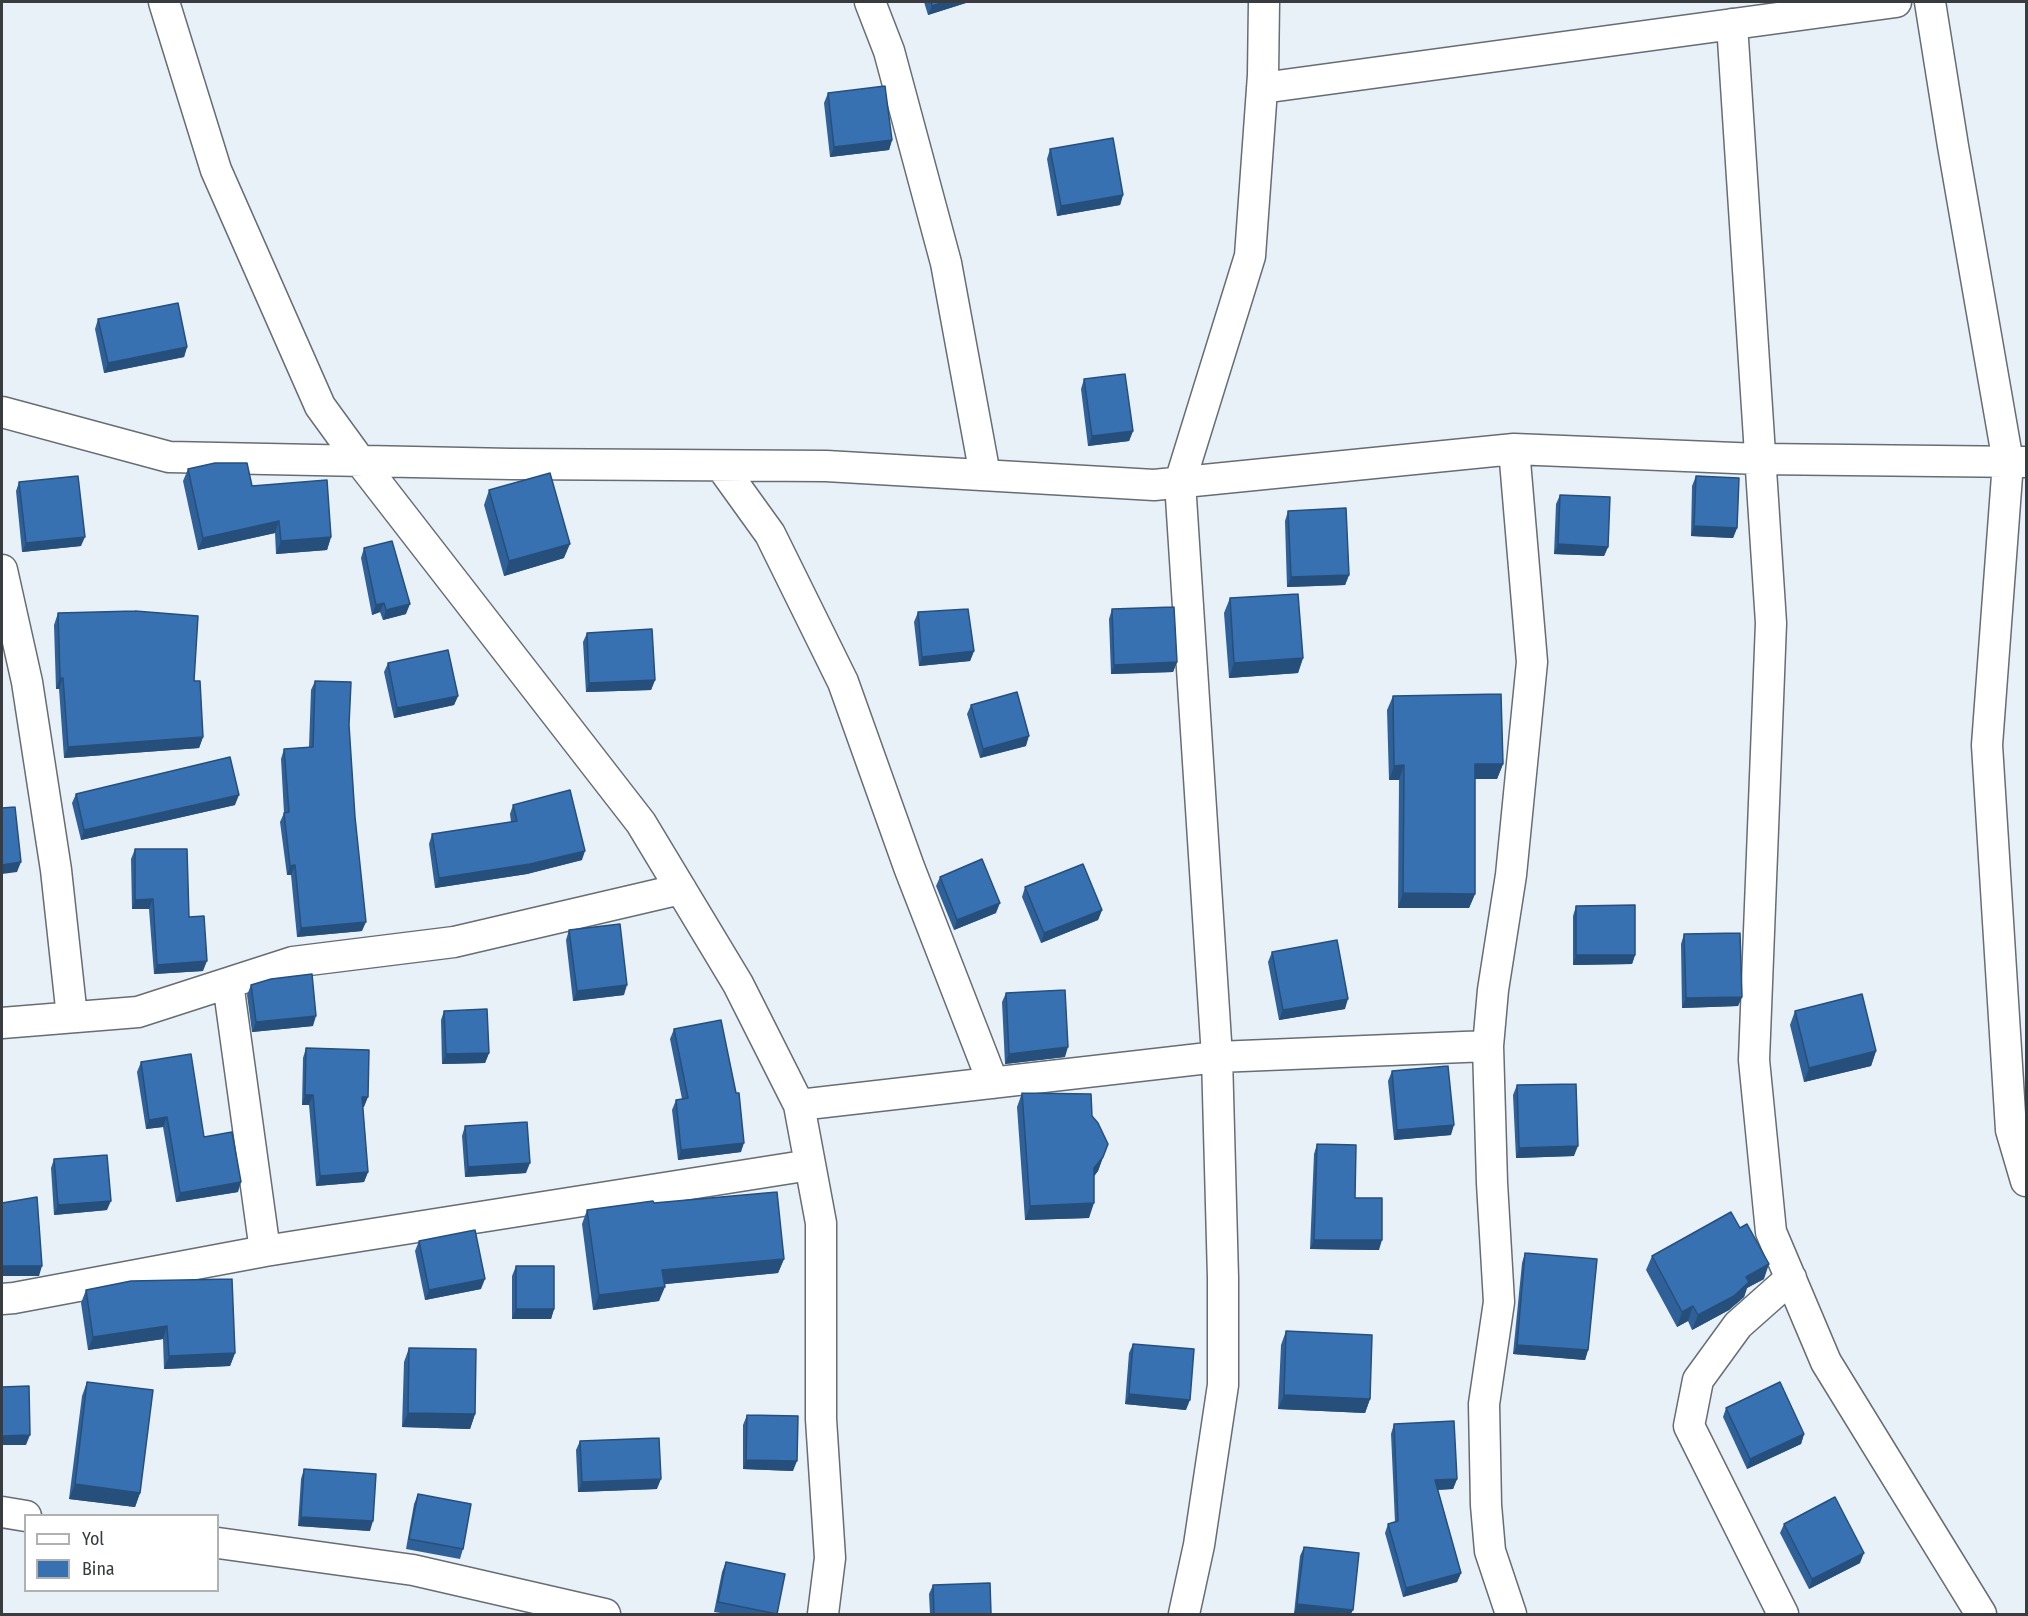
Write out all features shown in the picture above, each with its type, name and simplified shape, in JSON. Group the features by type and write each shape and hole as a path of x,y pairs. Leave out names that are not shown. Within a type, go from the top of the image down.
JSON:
{"street":[{"path":"164,2 216,170 320,406 360,461 641,823 738,984 799,1105 821,1223 821,1419 830,1558 823,1614"},
{"path":"870,2 889,51 946,263 985,475"},
{"path":"1184,1614 1199,1545 1223,1385 1223,1278 1217,1057 1180,482 1209,395 1250,256 1262,88 1264,2"},
{"path":"1262,88 1732,24 1805,8 1896,2"},
{"path":"1930,2 1955,158 2017,462 1987,745 2011,1130 2026,1181"},
{"path":"1732,24 1771,623 1754,1060 1771,1232 1826,1362 1981,1614"},
{"path":"2,412 169,457 826,466 1154,485 1514,449 1759,459 2017,462"},
{"path":"1511,1614 1490,1551 1486,1505 1484,1404 1499,1302 1492,1183 1488,1046 1492,990 1511,875 1532,662 1514,449"},
{"path":"721,466 770,534 843,682 909,867 993,1083"},
{"path":"2,570 27,682 56,870 72,1017"},
{"path":"2,1023 138,1012 294,962 454,942 681,889"},
{"path":"228,983 265,1251"},
{"path":"799,1105 1217,1057 1488,1046"},
{"path":"2,1299 265,1251 810,1165"},
{"path":"1784,1614 1689,1426 1698,1380 1738,1325 1791,1278"},
{"path":"2,1512 24,1516"},
{"path":"219,1543 413,1570 511,1604 605,1614"}],"building":[{"path":"931,2 944,2 932,6"},
{"path":"885,86 892,140 834,147 828,93"},
{"path":"1113,138 1123,195 1061,206 1050,149"},
{"path":"178,303 187,347 108,363 98,319"},
{"path":"1125,374 1133,431 1092,436 1084,379"},
{"path":"215,463 247,463 252,486 327,480 331,537 281,541 279,521 203,538 188,469"},
{"path":"550,473 570,544 509,561 489,490"},
{"path":"78,476 85,537 26,543 19,482"},
{"path":"1696,476 1739,478 1737,528 1694,526"},
{"path":"1560,495 1610,497 1608,547 1558,544"},
{"path":"1346,508 1349,575 1291,577 1288,511"},
{"path":"392,541 410,604 386,610 384,603 376,605 364,548"},
{"path":"1298,594 1303,658 1234,663 1230,598"},
{"path":"1174,607 1177,662 1114,665 1112,609"},
{"path":"968,609 974,651 922,657 918,612"},
{"path":"135,611 198,616 194,681 200,681 203,737 68,747 63,678 60,678 58,613"},
{"path":"652,629 655,680 589,683 587,633"},
{"path":"448,650 458,696 397,708 388,663"},
{"path":"315,681 351,682 349,725 355,817 366,922 301,928 295,865 290,866 284,813 289,812 284,749 313,747"},
{"path":"1017,692 1029,736 983,749 971,705"},
{"path":"1501,694 1503,764 1475,764 1475,894 1403,893 1404,765 1394,766 1393,696"},
{"path":"230,757 239,795 84,830 76,794"},
{"path":"570,790 585,851 530,864 439,878 432,834 517,821 513,805"},
{"path":"15,807 21,862 2,865 2,808"},
{"path":"135,849 187,849 189,917 204,916 207,961 157,965 153,899 135,900"},
{"path":"982,859 1000,903 957,920 940,877"},
{"path":"1083,864 1102,910 1044,933 1025,887"},
{"path":"1635,905 1635,955 1576,955 1576,906"},
{"path":"620,924 627,985 577,991 569,930"},
{"path":"1740,933 1742,997 1686,998 1684,934"},
{"path":"1337,940 1348,999 1283,1010 1272,952"},
{"path":"312,974 316,1016 256,1022 251,985 271,979"},
{"path":"1065,990 1068,1047 1009,1054 1006,993"},
{"path":"1862,994 1876,1051 1809,1068 1795,1011"},
{"path":"487,1009 489,1053 446,1054 444,1011"},
{"path":"721,1020 736,1093 739,1093 744,1143 681,1150 676,1100 688,1098 674,1029"},
{"path":"306,1048 369,1050 368,1097 362,1097 368,1172 320,1176 313,1095 305,1095"},
{"path":"191,1054 204,1137 232,1132 241,1182 180,1193 167,1117 149,1120 141,1062"},
{"path":"1448,1066 1454,1125 1397,1130 1392,1071"},
{"path":"1576,1084 1578,1146 1519,1148 1517,1085"},
{"path":"1022,1093 1091,1094 1092,1116 1108,1144 1103,1157 1094,1168 1094,1203 1030,1206"},
{"path":"527,1122 530,1163 468,1167 465,1126"},
{"path":"1317,1144 1356,1145 1355,1198 1382,1198 1382,1240 1314,1240"},
{"path":"107,1155 111,1201 58,1205 54,1159"},
{"path":"777,1192 784,1259 662,1270 665,1287 599,1295 587,1210 653,1201 654,1203"},
{"path":"37,1197 42,1266 2,1266 2,1203"},
{"path":"1731,1212 1740,1228 1747,1224 1769,1264 1746,1277 1749,1282 1734,1296 1698,1315 1693,1306 1682,1312 1652,1256"},
{"path":"475,1230 485,1279 429,1290 419,1241"},
{"path":"1525,1253 1597,1259 1588,1350 1517,1345"},
{"path":"516,1266 554,1266 554,1309 516,1309"},
{"path":"232,1279 235,1353 169,1356 167,1326 93,1337 86,1290 131,1281"},
{"path":"1286,1331 1372,1335 1370,1399 1284,1395"},
{"path":"1133,1344 1194,1349 1190,1400 1129,1394"},
{"path":"409,1348 476,1349 475,1414 408,1413"},
{"path":"87,1382 153,1390 140,1493 75,1484"},
{"path":"1780,1382 1804,1434 1750,1459 1726,1408"},
{"path":"29,1386 30,1435 2,1436 2,1387"},
{"path":"747,1415 798,1416 797,1461 746,1460"},
{"path":"1454,1421 1457,1479 1435,1480 1461,1573 1406,1588 1388,1524 1398,1521 1394,1424"},
{"path":"659,1438 661,1479 582,1482 580,1441"},
{"path":"304,1469 376,1474 373,1521 301,1517"},
{"path":"418,1494 471,1504 463,1549 409,1539"},
{"path":"1835,1497 1864,1553 1812,1579 1784,1524"},
{"path":"1304,1547 1359,1553 1353,1610 1297,1604"},
{"path":"726,1562 785,1574 777,1614 718,1602"},
{"path":"990,1583 991,1614 934,1614 933,1585"}]}
